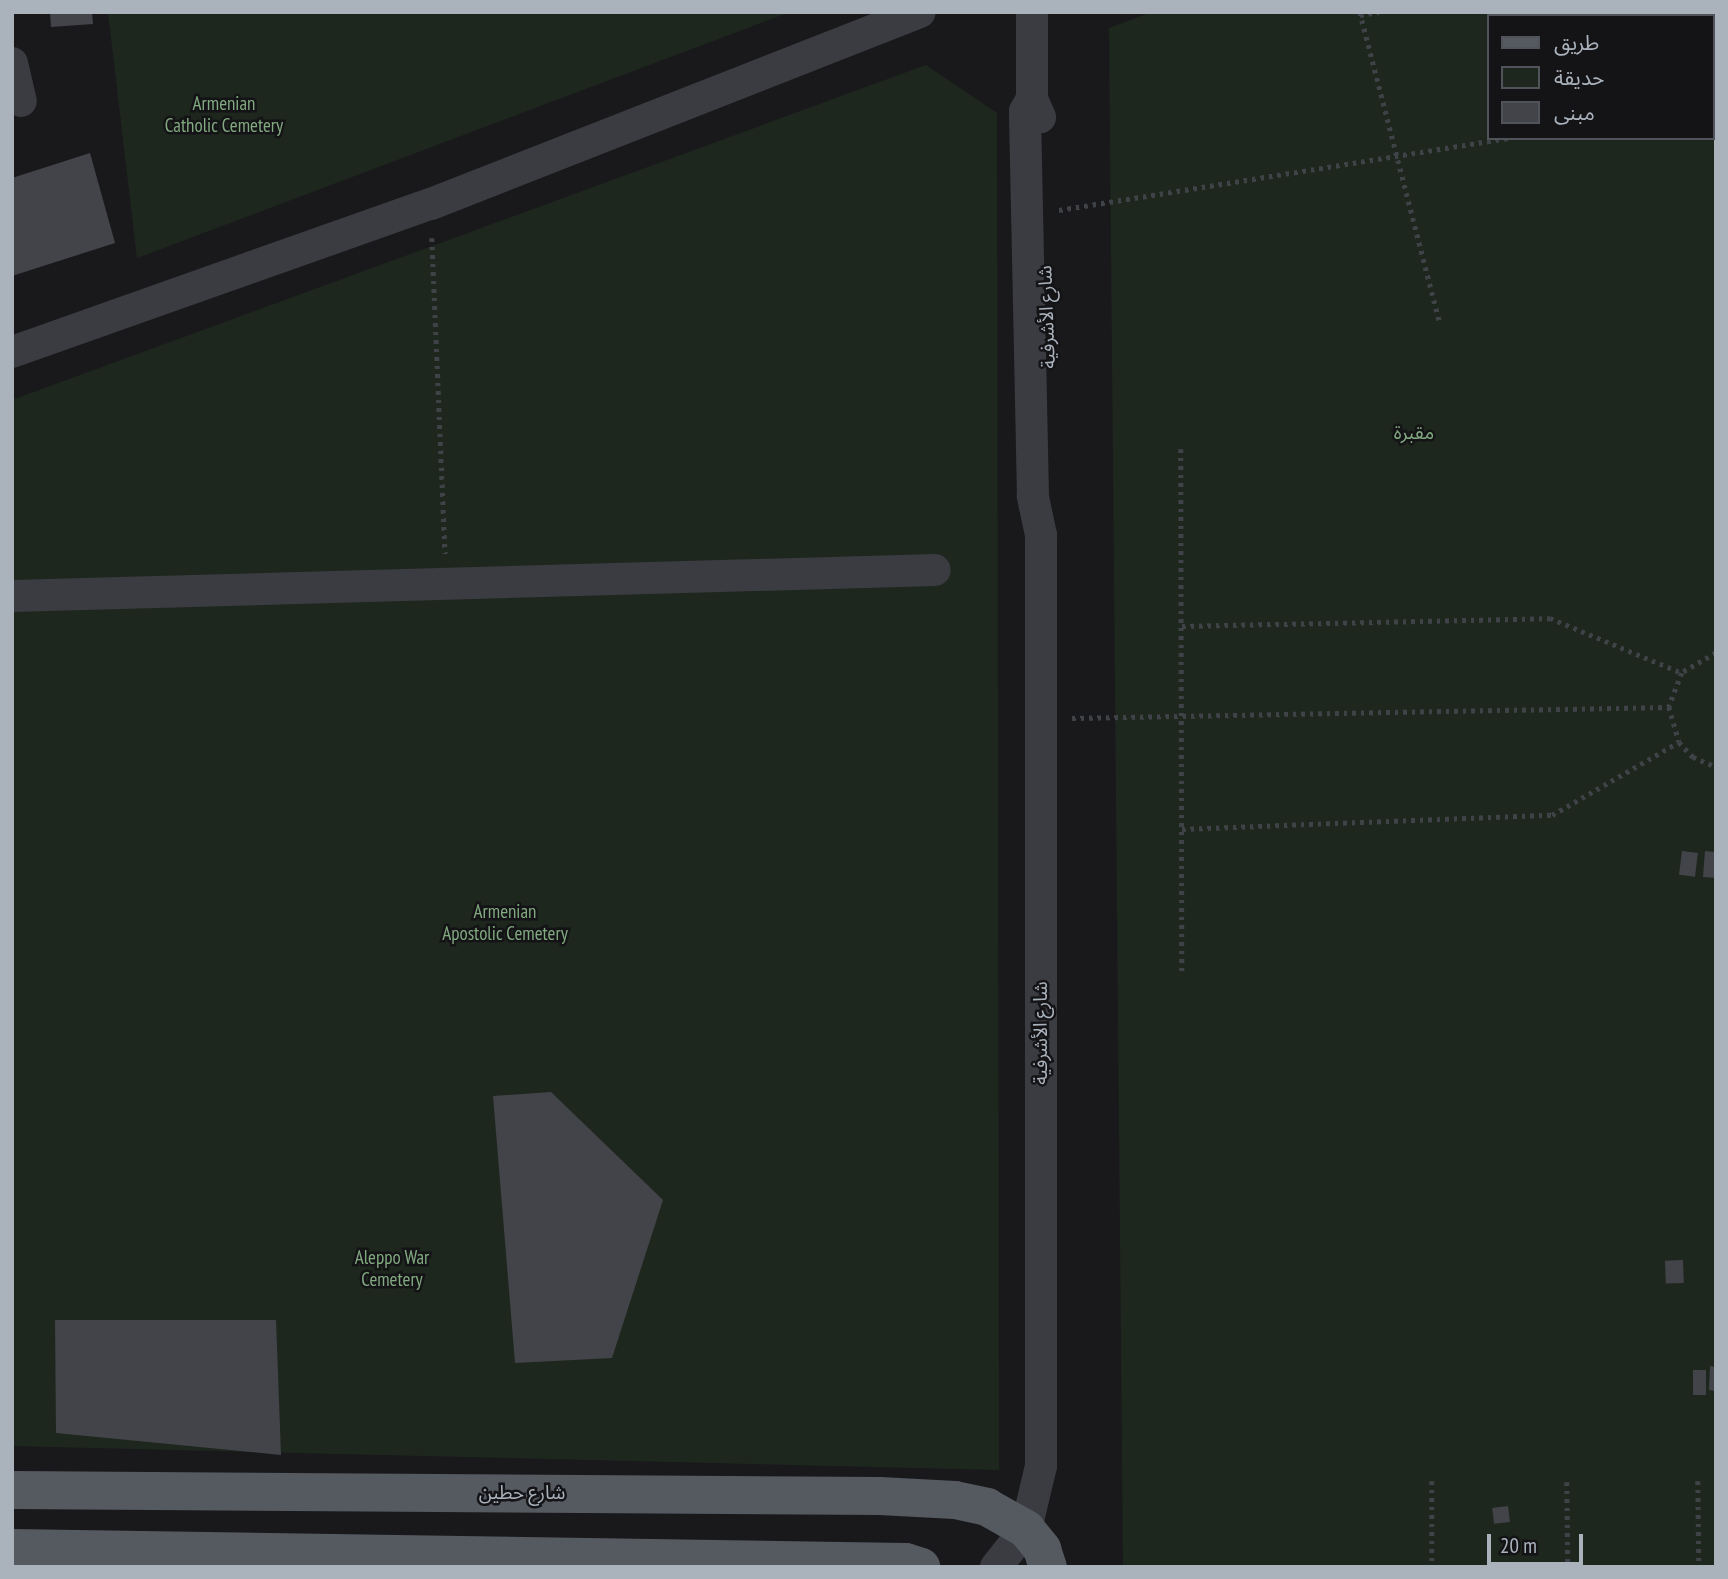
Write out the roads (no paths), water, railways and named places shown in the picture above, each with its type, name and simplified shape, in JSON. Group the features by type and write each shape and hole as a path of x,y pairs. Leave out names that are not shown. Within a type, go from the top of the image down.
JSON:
{"main road":[{"name":"شارع حطين","path":"12,1490 880,1496 987,1507 1026,1529"},
{"path":"1026,1529 1042,1549 1048,1567"},
{"path":"12,1548 906,1562 921,1567"}],"street":[{"path":"12,352 431,204 920,12"},
{"name":"شارع الأشرفية","path":"1032,12 1032,99 1040,113 1053,492 1041,535"},
{"path":"12,63 21,101"},
{"name":"شارع الأشرفية","path":"996,1567 1026,1529 1041,1466 1041,535 1032,496 1025,125 1025,111 1032,99"},
{"path":"12,596 447,587 935,569"}],"park label":[{"name":"Armenian Catholic Cemetery","path":"224,115"},
{"name":"مقبرة","path":"1414,433"},
{"name":"Armenian Apostolic Cemetery","path":"505,923"},
{"name":"Aleppo War Cemetery","path":"392,1269"}]}
